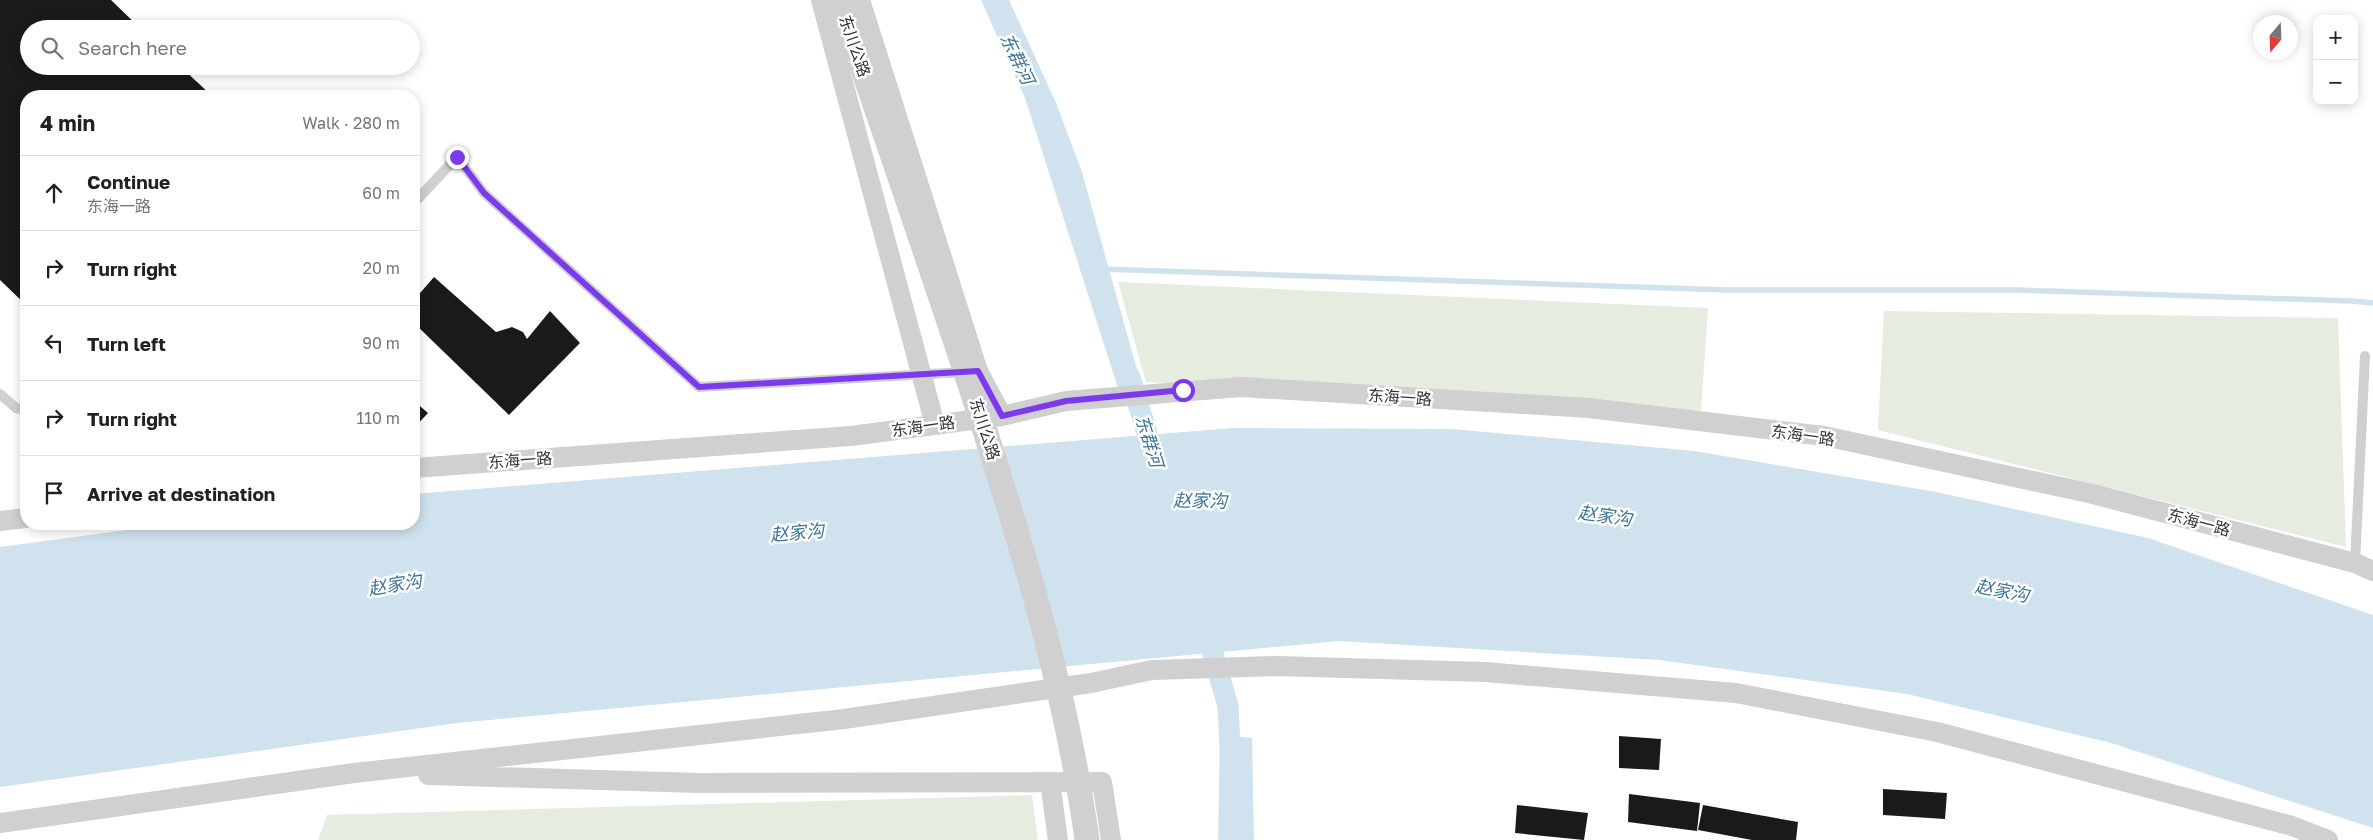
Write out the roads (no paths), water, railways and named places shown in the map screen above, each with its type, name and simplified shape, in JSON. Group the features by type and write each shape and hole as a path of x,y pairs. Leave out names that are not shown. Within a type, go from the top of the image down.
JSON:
{"street":[{"path":"821,0 935,425"},
{"name":"东川公路","path":"839,0 1006,492 1054,671 1082,805 1087,840"},
{"path":"860,0 978,371 1002,416"},
{"name":"东海一路","path":"420,468 851,436 1002,416 1066,401 1183,390 1241,387 1590,408 1824,436 2090,493 2364,567"},
{"path":"0,521 20,519"},
{"path":"0,823 354,773 844,719 1091,683 1152,670 1276,666 1485,672 1736,693 1937,732 2292,826 2328,840"},
{"path":"354,773 699,783 1102,782 1111,840"},
{"path":"1050,782 1058,840"}],"lane":[{"path":"420,197 457,157 484,193 699,387 978,371"},
{"path":"2364,567 2365,356"},
{"path":"0,394 16,408 20,409"}],"water":[{"path":"981,0 1009,0 1056,103 1082,172 1142,388 1118,388 1025,98"},
{"name":"赵家沟","path":"1233,428 1452,429 1694,451 1936,492 2148,538 2373,615 2373,828 2111,743 1907,694 1659,660 1339,641 457,723 0,787 0,547 127,530 420,530 420,494"},
{"path":"1220,735 1252,738 1254,840 1218,840"}],"waterway":[{"path":"1101,269 1728,290 2017,290 2373,303"},
{"name":"东群河","path":"1130,377 1156,463"},
{"name":"东群河","path":"1205,626 1228,706 1231,765"}]}
